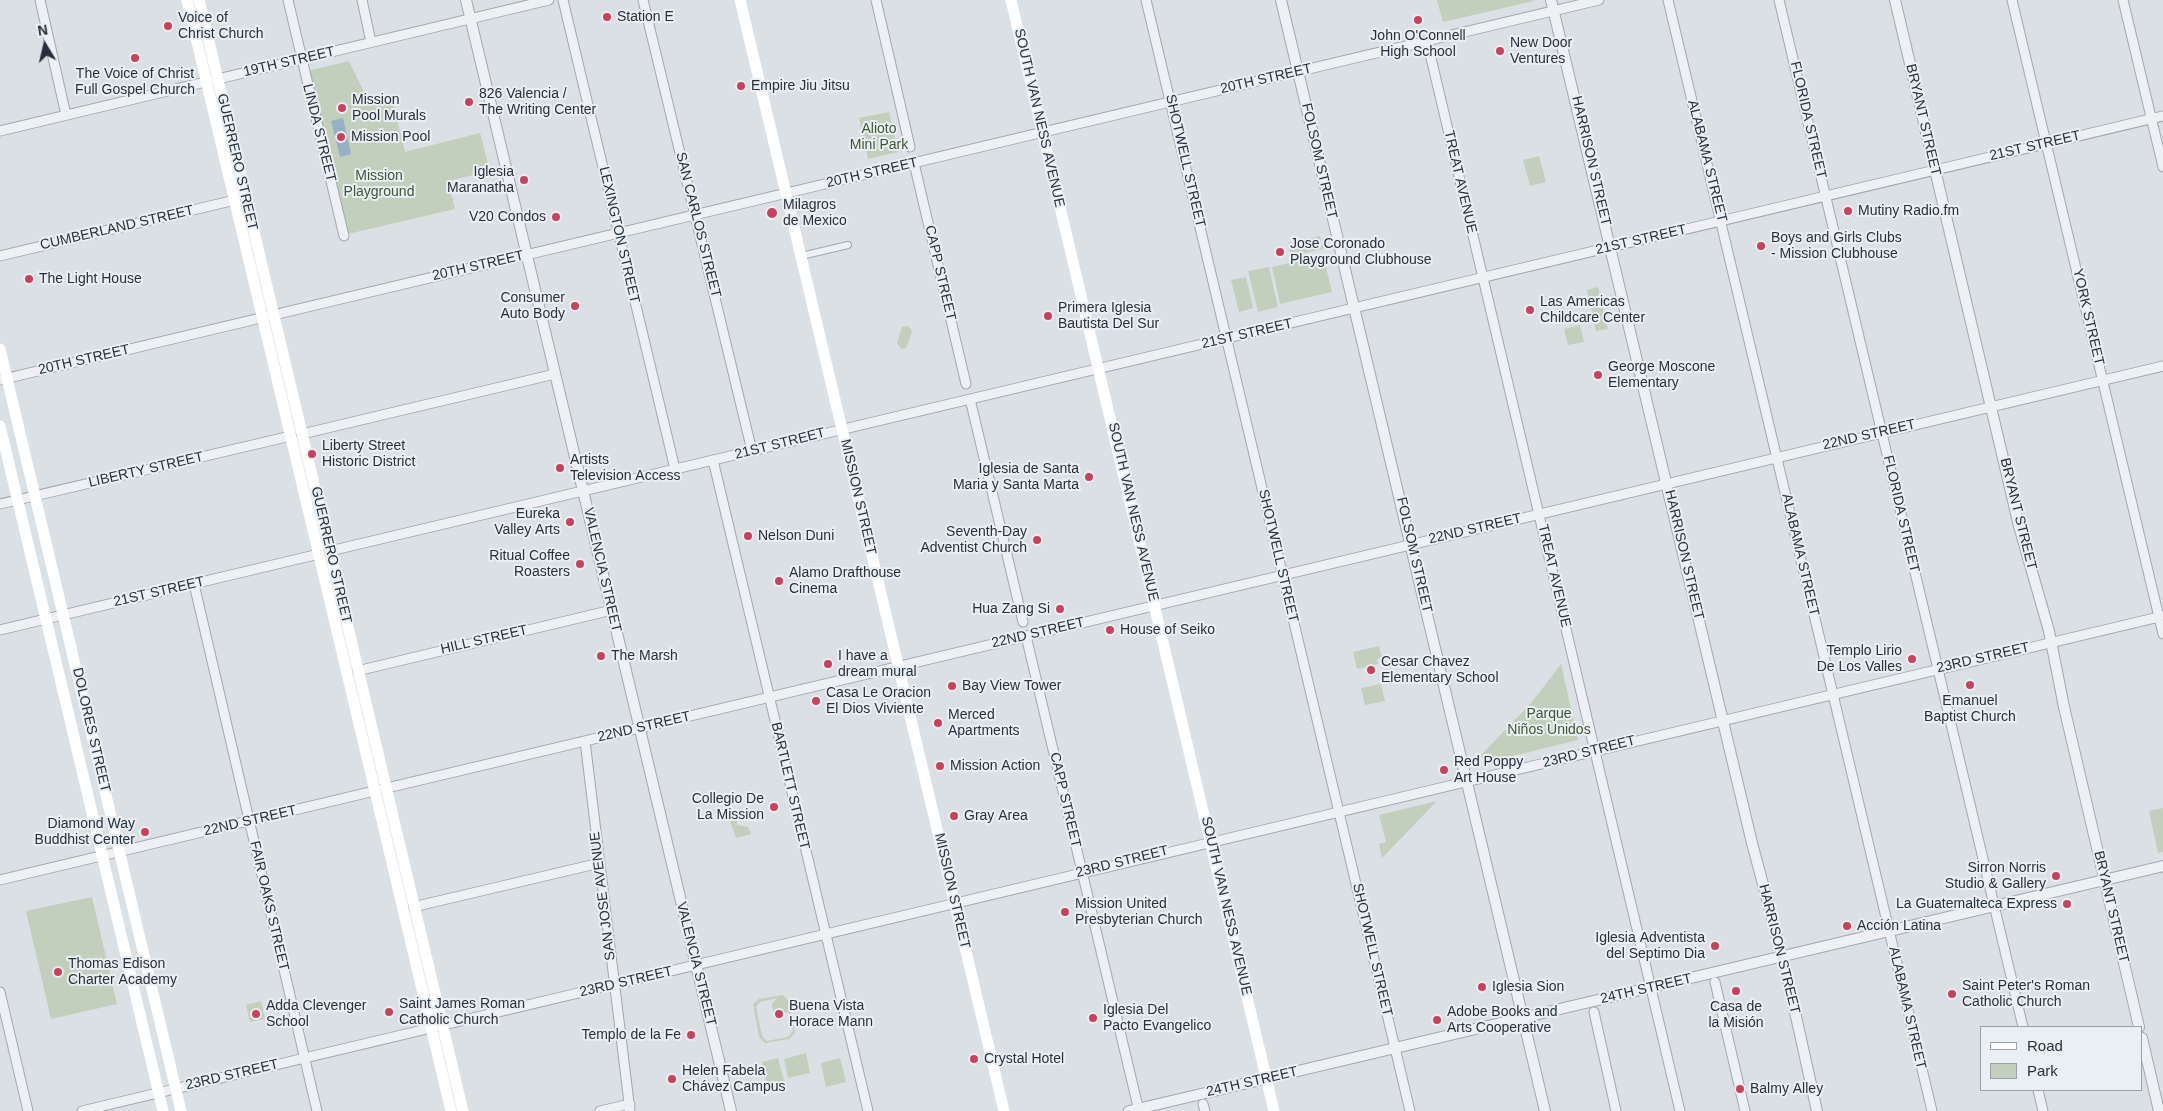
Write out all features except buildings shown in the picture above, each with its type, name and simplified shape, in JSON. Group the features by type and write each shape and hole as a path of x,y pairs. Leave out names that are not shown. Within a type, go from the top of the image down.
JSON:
{"main road":[{"name":"GUERRERO STREET","path":"187,0 211,80 297,435 436,1027 463,1111"},
{"name":"GUERRERO STREET","path":"198,0 211,80 235,200 267,317"},
{"name":"MISSION STREET","path":"740,0 1004,1111"},
{"name":"SOUTH VAN NESS AVENUE","path":"1012,0 1274,1111"},
{"name":"DOLORES STREET","path":"0,349 4,379 35,496 181,1111"},
{"name":"DOLORES STREET","path":"0,426 163,1111"},
{"name":"GUERRERO STREET","path":"325,553 357,670 380,790 413,907 451,1111"},
{"path":"74,737 91,732"}],"street":[{"path":"40,0 66,115"},
{"name":"LINDA STREET","path":"288,0 344,236"},
{"path":"362,0 371,42"},
{"name":"VALENCIA STREET","path":"466,0 731,1111"},
{"name":"19TH STREET","path":"0,131 549,0"},
{"name":"LEXINGTON STREET","path":"563,0 675,469"},
{"name":"SAN CARLOS STREET","path":"643,0 752,451"},
{"path":"876,0 910,147"},
{"name":"SHOTWELL STREET","path":"1146,0 1410,1111"},
{"name":"FOLSOM STREET","path":"1281,0 1545,1111"},
{"name":"HARRISON STREET","path":"1551,0 1752,843 1782,956 1817,1111"},
{"name":"20TH STREET","path":"4,379 1599,0"},
{"name":"ALABAMA STREET","path":"1668,0 1932,1111"},
{"name":"FLORIDA STREET","path":"1779,0 2023,1026"},
{"name":"BRYANT STREET","path":"1895,0 2019,526 2051,642 2064,707 2139,1026"},
{"name":"YORK STREET","path":"2012,0 2161,616 2163,634"},
{"path":"2123,0 2163,167"},
{"name":"TREAT AVENUE","path":"1427,41 1680,1111"},
{"name":"21ST STREET","path":"0,630 2163,116"},
{"name":"CAPP STREET","path":"914,163 966,384"},
{"name":"CUMBERLAND STREET","path":"0,256 235,200"},
{"path":"801,256 848,245"},
{"name":"22ND STREET","path":"0,880 2163,366"},
{"name":"LIBERTY STREET","path":"0,504 555,374"},
{"path":"970,399 1023,622"},
{"name":"BARTLETT STREET","path":"713,460 868,1111"},
{"name":"FAIR OAKS STREET","path":"194,584 317,1111"},
{"name":"HILL STREET","path":"357,670 612,610"},
{"name":"23RD STREET","path":"82,1111 2161,616"},
{"name":"CAPP STREET","path":"1026,636 1136,1110"},
{"name":"SAN JOSE AVENUE","path":"585,741 630,1107"},
{"path":"413,907 600,863"},
{"name":"24TH STREET","path":"1136,1110 2163,866"},
{"path":"1715,982 1746,1111"},
{"path":"0,992 28,1111"},
{"path":"1594,1012 1616,1111"},
{"path":"2143,1042 2159,1111"},
{"path":"2038,1091 2043,1111"},
{"path":"600,1111 630,1107"}],"green space":[{"path":"1437,0 1533,0 1534,1 1443,22"},
{"name":"Mission Playground","path":"349,61 370,104 392,99 405,152 480,133 490,171 448,181 455,209 348,234 308,71"},
{"name":"Alioto Mini Park","path":"889,112 898,152 868,159 859,118"},
{"path":"1539,156 1546,182 1530,186 1523,160"},
{"path":"1320,236 1323,249 1291,256 1288,243"},
{"path":"1323,255 1332,292 1280,304 1272,267"},
{"path":"1269,267 1278,307 1258,312 1248,271"},
{"path":"1246,277 1253,308 1239,312 1231,280"},
{"path":"1598,287 1608,329 1596,331 1587,290"},
{"path":"1580,325 1584,342 1568,345 1564,329"},
{"path":"908,326 912,331 906,348 901,349 897,343 902,327"},
{"path":"1379,646 1382,658 1377,659 1378,664 1357,669 1353,652"},
{"name":"Parque Niños Unidos","path":"1561,664 1578,740 1484,763 1481,755 1532,702"},
{"path":"1381,684 1385,701 1365,705 1361,688"},
{"path":"1437,801 1382,858 1379,844 1386,842 1379,815"},
{"path":"2163,808 2163,852 2158,853 2149,811"},
{"path":"733,814 737,816 737,825 748,827 751,834 736,838 729,818 733,817"},
{"path":"92,897 117,1004 51,1019 26,911"},
{"path":"783,995 789,1001 795,1033 789,1039 765,1043 759,1037 753,1004 759,999","holes":["777,998 772,1004 776,1015 789,1012 793,1031 788,1037 767,1041 762,1036 756,1007 760,1002"]},
{"path":"261,1001 265,1019 250,1022 246,1005"},
{"path":"806,1053 810,1073 788,1078 784,1059"},
{"path":"778,1058 785,1085 768,1089 762,1062"},
{"path":"840,1058 846,1082 826,1087 821,1063"}],"water":[{"name":"Mission Pool","path":"343,118 351,154 340,157 331,121"}],"place":[{"name":"Station E","path":"607,17"},
{"name":"John O'Connell High School","path":"1418,20"},
{"name":"Voice of Christ Church","path":"168,26"},
{"name":"New Door Ventures","path":"1500,51"},
{"name":"The Voice of Christ Full Gospel Church","path":"135,58"},
{"name":"Empire Jiu Jitsu","path":"741,86"},
{"name":"826 Valencia / The Writing Center","path":"469,102"},
{"name":"Mission Pool Murals","path":"342,108"},
{"name":"Mission Pool","path":"341,137"},
{"name":"Iglesia Maranatha","path":"524,180"},
{"name":"Mutiny Radio.fm","path":"1848,211"},
{"name":"Milagros de Mexico","path":"772,213"},
{"name":"V20 Condos","path":"556,217"},
{"name":"Boys and Girls Clubs - Mission Clubhouse","path":"1761,246"},
{"name":"Jose Coronado Playground Clubhouse","path":"1280,252"},
{"name":"The Light House","path":"29,279"},
{"name":"Consumer Auto Body","path":"575,306"},
{"name":"Las Americas Childcare Center","path":"1530,310"},
{"name":"Primera Iglesia Bautista Del Sur","path":"1048,316"},
{"name":"George Moscone Elementary","path":"1598,375"},
{"name":"Liberty Street Historic District","path":"312,454"},
{"name":"Artists Television Access","path":"560,468"},
{"name":"Iglesia de Santa Maria y Santa Marta","path":"1089,477"},
{"name":"Eureka Valley Arts","path":"570,522"},
{"name":"Nelson Duni","path":"748,536"},
{"name":"Seventh-Day Adventist Church","path":"1037,540"},
{"name":"Ritual Coffee Roasters","path":"580,564"},
{"name":"Alamo Drafthouse Cinema","path":"779,581"},
{"name":"Hua Zang Si","path":"1060,609"},
{"name":"House of Seiko","path":"1110,630"},
{"name":"The Marsh","path":"601,656"},
{"name":"Templo Lirio De Los Valles","path":"1912,659"},
{"name":"I have a dream mural","path":"828,664"},
{"name":"Cesar Chavez Elementary School","path":"1371,670"},
{"name":"Emanuel Baptist Church","path":"1970,685"},
{"name":"Bay View Tower","path":"952,686"},
{"name":"Casa Le Oracion El Dios Viviente","path":"816,701"},
{"name":"Merced Apartments","path":"938,723"},
{"name":"Mission Action","path":"940,766"},
{"name":"Red Poppy Art House","path":"1444,770"},
{"name":"Collegio De La Mission","path":"774,807"},
{"name":"Gray Area","path":"954,816"},
{"name":"Diamond Way Buddhist Center","path":"145,832"},
{"name":"Sirron Norris Studio & Gallery","path":"2056,876"},
{"name":"La Guatemalteca Express","path":"2067,904"},
{"name":"Mission United Presbyterian Church","path":"1065,912"},
{"name":"Acción Latina","path":"1847,926"},
{"name":"Iglesia Adventista del Septimo Dia","path":"1715,946"},
{"name":"Thomas Edison Charter Academy","path":"58,972"},
{"name":"Iglesia Sion","path":"1482,987"},
{"name":"Casa de la Misión","path":"1736,991"},
{"name":"Saint Peter's Roman Catholic Church","path":"1952,994"},
{"name":"Saint James Roman Catholic Church","path":"389,1012"},
{"name":"Adda Clevenger School","path":"256,1014"},
{"name":"Buena Vista Horace Mann","path":"779,1014"},
{"name":"Iglesia Del Pacto Evangelico","path":"1093,1018"},
{"name":"Adobe Books and Arts Cooperative","path":"1437,1020"},
{"name":"Templo de la Fe","path":"691,1035"},
{"name":"Crystal Hotel","path":"974,1059"},
{"name":"Helen Fabela Chávez Campus","path":"672,1079"},
{"name":"Balmy Alley","path":"1740,1089"}]}
